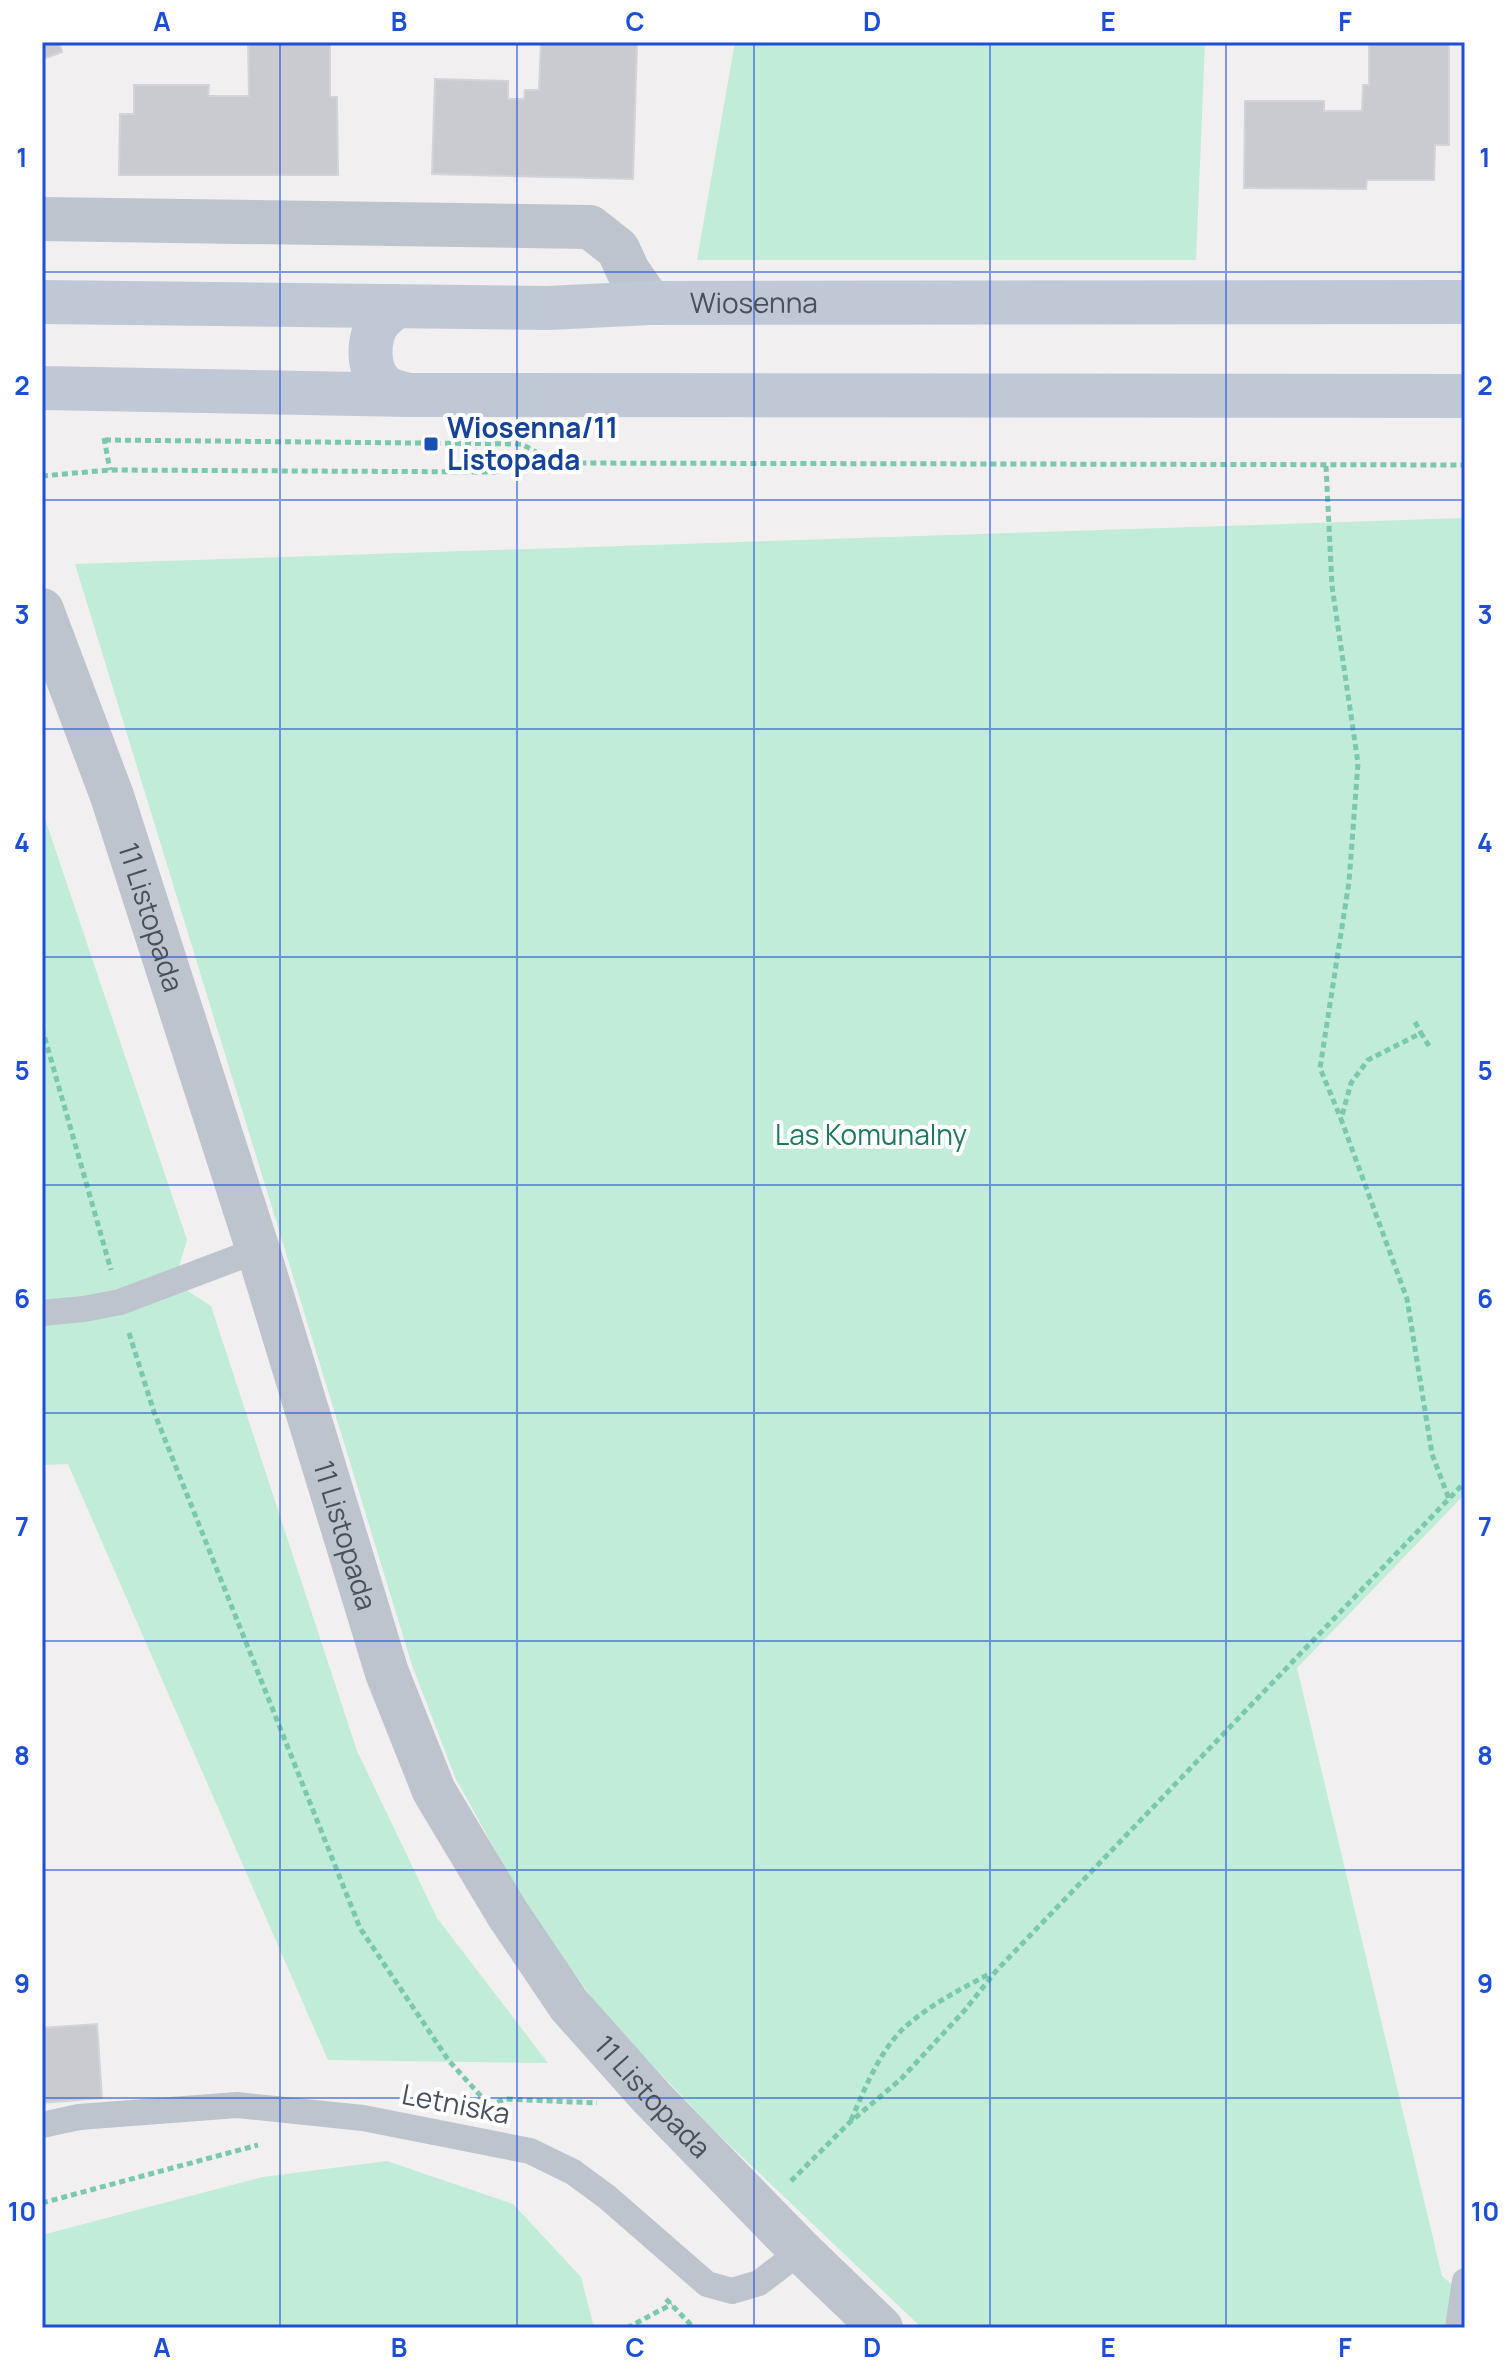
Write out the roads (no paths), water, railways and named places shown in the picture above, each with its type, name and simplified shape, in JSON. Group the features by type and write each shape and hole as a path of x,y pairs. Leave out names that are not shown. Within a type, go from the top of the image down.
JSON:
{"main road":[{"name":"Wiosenna","path":"42,302 548,308 650,303 1465,302"},
{"path":"396,306 379,321 372,340 371,362 375,376 386,388 408,395"},
{"path":"42,388 408,395 1465,396"}],"street":[{"path":"42,219 590,227 618,249 628,271 650,303"},
{"name":"11 Listopada","path":"42,610 112,796 258,1250 387,1673 434,1791 507,1913 569,2005 652,2098 881,2328"}],"lane":[{"path":"42,1313 120,1302 258,1250"},
{"name":"Letniska","path":"42,2125 79,2117 237,2105 363,2118 530,2151 584,2180 707,2284 732,2291 759,2283 801,2251"},
{"path":"1458,2328 1465,2281"}],"place":[{"name":"Wiosenna/11 Listopada","path":"431,444"}],"park label":[{"name":"Las Komunalny","path":"871,1135"}]}
